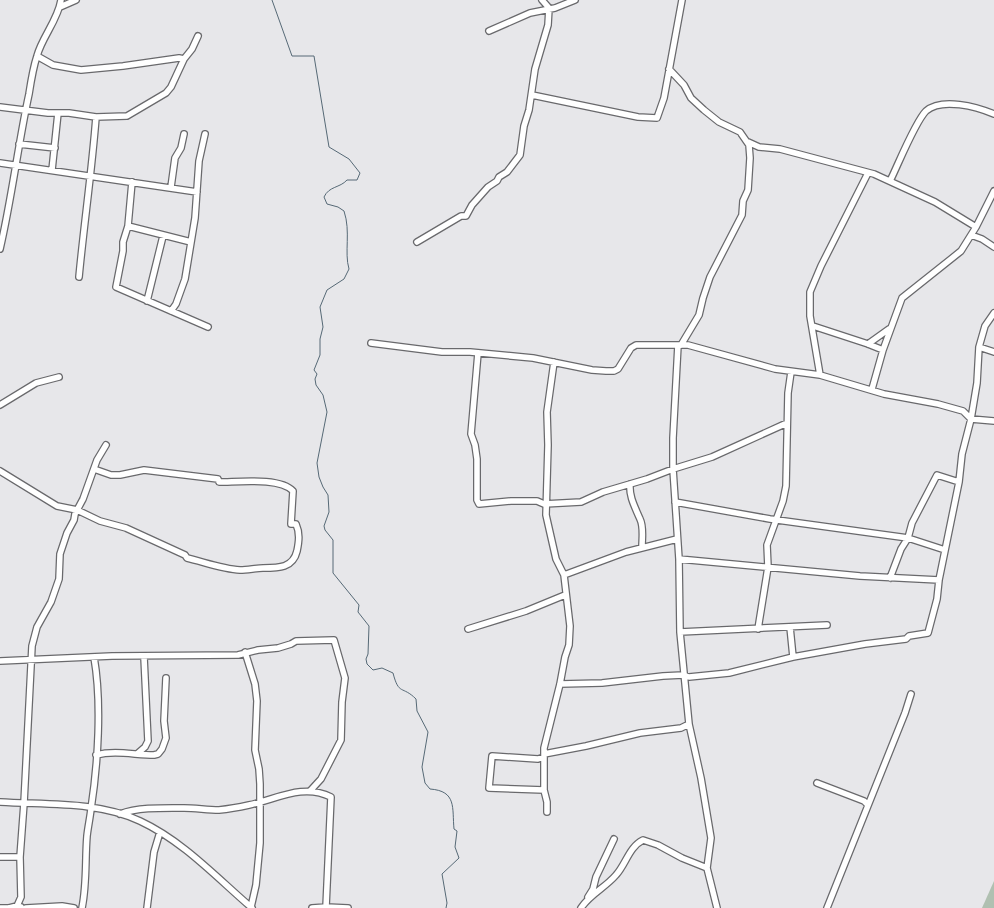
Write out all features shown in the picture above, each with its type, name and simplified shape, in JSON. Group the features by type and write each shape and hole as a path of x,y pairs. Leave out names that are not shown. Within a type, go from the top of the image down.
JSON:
{"street":[{"path":"0,249 37,56 60,7 60,0"},
{"path":"60,7 76,0"},
{"path":"417,242 461,216 466,216 472,205 488,187 511,168 521,150 535,69 548,25 549,8 542,0"},
{"path":"489,31 530,13 555,8 575,0"},
{"path":"532,95 657,118 662,106 682,0"},
{"path":"0,107 25,111 126,116 166,93 171,87 184,59 192,50 198,36"},
{"path":"37,56 53,65 81,70 179,58 184,59"},
{"path":"669,69 684,84 691,98 719,122 740,132 748,142 759,147 780,149 874,174 946,208 976,227"},
{"path":"890,181 926,111 935,106 962,105 994,114"},
{"path":"52,170 58,113"},
{"path":"78,277 91,176 96,116"},
{"path":"170,186 175,158 181,148 184,134"},
{"path":"171,311 176,304 185,279 196,218 199,162 205,134"},
{"path":"717,908 707,868 711,838 701,778 689,724 683,676 673,438 680,345 699,315 702,298 710,277 742,215 743,204 748,190 750,165 748,142"},
{"path":"19,144 55,148"},
{"path":"0,162 170,186 197,192"},
{"path":"820,375 810,307 810,292 821,266 868,173"},
{"path":"132,182 128,226 122,242 123,251 116,287 208,327"},
{"path":"872,389 883,350 902,298 961,251 976,227 994,191"},
{"path":"128,226 191,242"},
{"path":"971,235 982,239 994,247"},
{"path":"148,301 163,236"},
{"path":"560,684 602,683 663,676 689,677 729,673 793,657 865,644 906,639 909,636 928,633 937,599 939,580 959,482 962,454 971,419 977,383 979,347 985,326 994,313"},
{"path":"813,326 883,350"},
{"path":"868,344 891,328"},
{"path":"371,343 442,352 478,353 554,362 592,370 614,371 618,369 631,348 636,345 688,345 791,372 820,375 884,394 938,404 963,411 971,419 994,421"},
{"path":"979,347 994,352"},
{"path":"478,353 472,434 476,452 477,500 479,504 511,501 572,504 581,502 602,492 712,458 787,423"},
{"path":"547,812 544,790 544,748 570,638 570,615 565,595 564,575 556,558 549,534 546,503 547,412 554,362"},
{"path":"758,629 768,568 767,544 786,486 788,393 791,372"},
{"path":"0,405 36,383 59,377"},
{"path":"17,906 21,896 20,857 32,646 37,628 59,579 60,554 94,469 106,445"},
{"path":"0,471 57,506 77,510 100,521 142,534 188,558 233,569 278,568 287,566 296,555 299,538 296,524 291,524 292,491 288,487 273,483 219,482 218,479 155,470 144,470 120,476 94,469"},
{"path":"890,578 901,549 908,538 912,523 937,474 959,482"},
{"path":"630,484 635,511 641,520 642,547"},
{"path":"675,502 776,520 908,538 945,550"},
{"path":"564,575 642,547 677,539"},
{"path":"678,559 890,578 939,580"},
{"path":"468,629 526,611 565,595"},
{"path":"680,632 827,625"},
{"path":"790,627 793,657"},
{"path":"0,661 94,657 238,656 245,652 278,648 296,641 334,640 345,678 341,740 321,779 310,791"},
{"path":"0,802 54,804 92,808 120,814 140,821 160,832 211,870 251,907 256,885 260,842 260,802 259,769 255,750 257,701 255,684 245,652"},
{"path":"82,908 86,880 87,835 92,808 96,755 97,675 94,657"},
{"path":"137,754 146,747 148,741 144,657"},
{"path":"96,755 105,753 158,754 166,738 164,720 166,678"},
{"path":"827,908 911,694"},
{"path":"544,790 489,788 492,756 538,759 640,733 681,728 689,724"},
{"path":"817,783 864,801 868,805"},
{"path":"120,814 128,811 164,808 219,810 250,805 287,794 310,791 331,797 326,907"},
{"path":"147,908 154,852 160,832"},
{"path":"581,908 593,889 596,877 614,839"},
{"path":"587,899 617,874 633,848 643,840 707,868"},
{"path":"0,857 20,857"},
{"path":"0,908 17,906 25,908 62,906 74,908"},
{"path":"312,908 348,908"}],"green space":[{"path":"994,881 994,908 982,908"}],"waterway":[{"path":"272,0 292,56 314,56 329,147 349,159 360,173 357,180 347,180 326,193 324,197 327,204 344,211 347,227 349,269 344,279 327,290 320,307 323,327 320,339 320,355 314,370 317,374 315,379 316,385 323,395 327,412 317,463 319,477 328,495 329,512 324,526 333,540 333,573 359,605 358,612 369,626 367,664 373,670 382,668 393,673 399,688 416,699 417,711 428,732 422,767 425,783 430,789 445,793 449,797 453,808 454,829 457,831 455,847 459,858 442,874 447,903 446,908"}]}
